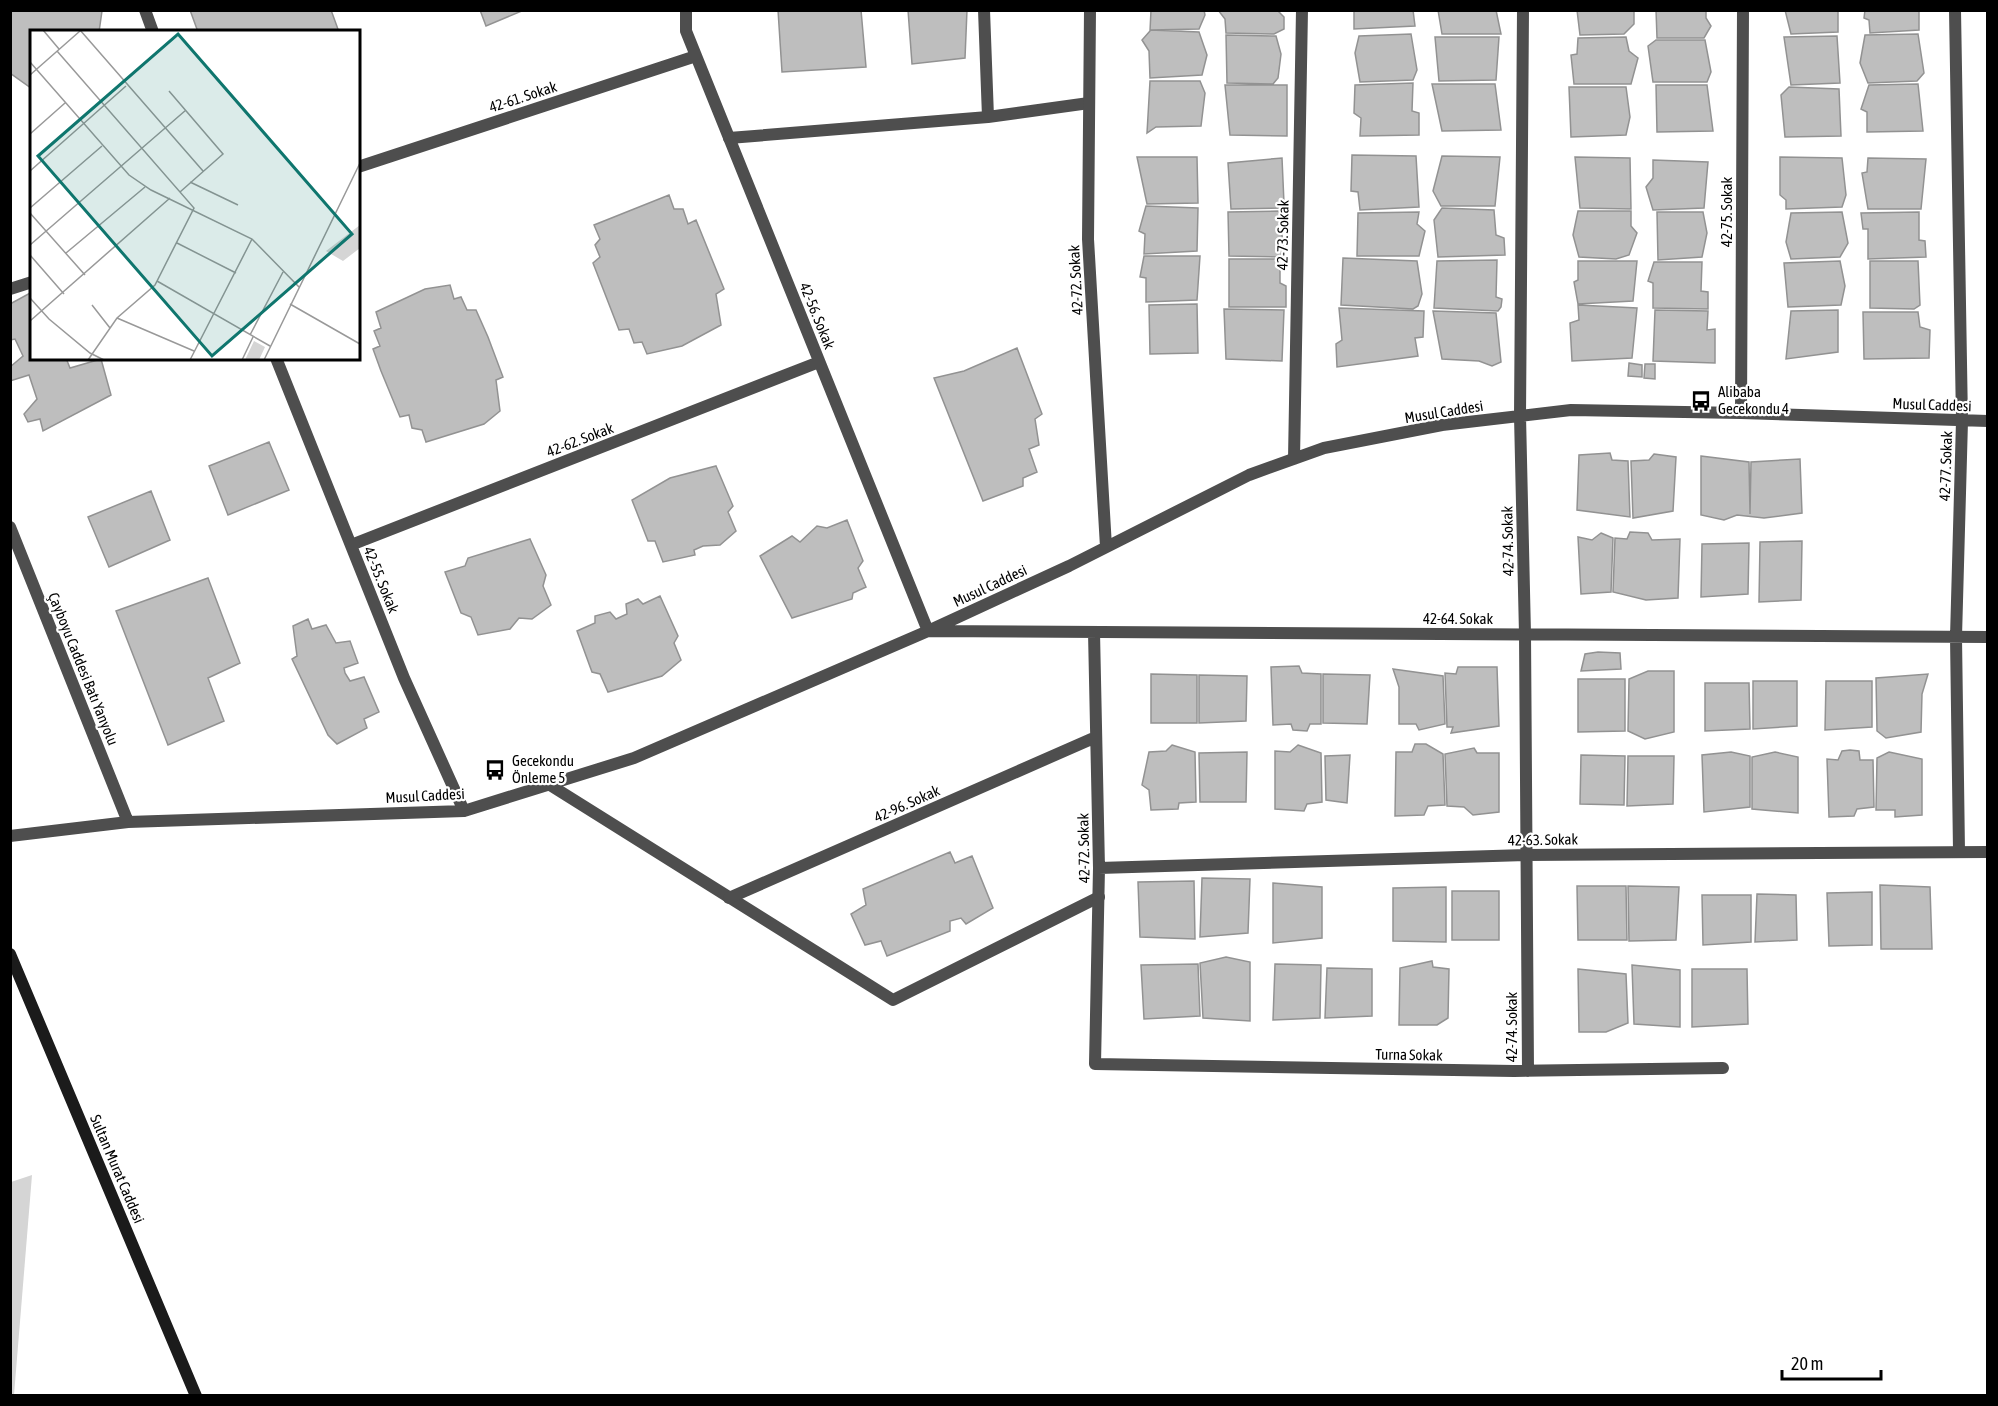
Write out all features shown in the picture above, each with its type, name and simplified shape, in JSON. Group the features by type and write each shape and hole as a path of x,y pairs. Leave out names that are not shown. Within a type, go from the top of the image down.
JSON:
{"street":[{"path":"145,10 152,30"},
{"name":"42-56. Sokak","path":"686,10 686,31 928,631"},
{"path":"984,10 988,117"},
{"name":"42-72. Sokak","path":"1090,10 1089,239 1106,547"},
{"name":"42-73. Sokak","path":"1294,459 1302,10"},
{"name":"42-74. Sokak","path":"1523,10 1520,416 1525,634 1528,1071"},
{"name":"42-75. Sokak","path":"1741,413 1743,10"},
{"name":"42-77. Sokak","path":"1955,10 1962,421 1956,637 1959,851"},
{"name":"42-61. Sokak","path":"360,166 696,56"},
{"path":"729,138 988,117 1089,103"},
{"path":"10,289 30,283"},
{"name":"42-55. Sokak","path":"277,360 404,678 464,811"},
{"name":"42-62. Sokak","path":"351,545 819,362"},
{"name":"Musul Caddesi","path":"10,836 128,822 464,811 634,758 928,631 1106,547 1249,475 1324,448 1442,425 1571,410 1988,421"},
{"name":"Çayboyu Caddesi Batı Yanyolu","path":"10,527 128,822"},
{"name":"42-64. Sokak","path":"928,631 1988,637"},
{"name":"42-72. Sokak","path":"1094,632 1100,868 1095,1064"},
{"name":"42-96. Sokak","path":"729,898 1096,737"},
{"path":"549,785 894,1000 1100,897"},
{"name":"42-63. Sokak","path":"1100,868 1526,855 1988,852"},
{"name":"Sultan Murat Caddesi","path":"10,954 196,1395"},
{"name":"Turna Sokak","path":"1095,1064 1528,1071 1723,1068"}],"shaded area":[{"path":"32,1175 14,1395 11,1395 11,1182"}],"building":[{"path":"10,10 102,11 99,30 30,30 30,87 10,73"},
{"path":"190,10 331,10 338,30 197,30"},
{"path":"480,10 524,10 486,26"},
{"path":"778,10 861,10 866,67 782,72"},
{"path":"908,10 967,10 965,58 912,64"},
{"path":"1151,10 1204,10 1205,15 1199,29 1150,30"},
{"path":"1218,10 1277,10 1284,17 1284,29 1274,34 1226,33 1225,19"},
{"path":"1354,10 1413,10 1415,26 1354,29"},
{"path":"1438,10 1496,10 1501,34 1442,34"},
{"path":"1577,10 1634,10 1634,24 1624,34 1580,35"},
{"path":"1656,10 1706,10 1706,18 1711,26 1704,38 1657,38"},
{"path":"1785,10 1838,10 1838,32 1791,34"},
{"path":"1865,10 1919,10 1919,30 1870,33 1869,20 1864,18"},
{"path":"1150,30 1199,32 1207,55 1202,75 1150,78 1149,51 1142,40"},
{"path":"1411,34 1417,70 1413,80 1360,82 1355,53 1359,36"},
{"path":"1918,34 1924,73 1917,81 1868,83 1860,63 1865,35"},
{"path":"1226,35 1276,36 1281,54 1278,78 1273,84 1227,83"},
{"path":"1837,36 1840,83 1791,85 1784,37"},
{"path":"1435,37 1499,37 1496,80 1439,81"},
{"path":"1626,37 1629,51 1638,58 1631,84 1574,84 1571,55 1577,54 1578,38"},
{"path":"1656,40 1705,40 1711,72 1707,82 1653,82 1648,46"},
{"path":"1150,81 1200,81 1205,93 1201,126 1156,127 1147,133"},
{"path":"1413,83 1412,111 1419,113 1419,135 1360,136 1361,118 1354,113 1355,85"},
{"path":"1432,84 1495,84 1501,130 1442,131"},
{"path":"1918,84 1923,131 1867,132 1867,112 1861,109 1869,85"},
{"path":"1225,85 1287,85 1287,136 1230,135"},
{"path":"1656,85 1707,85 1713,131 1657,132"},
{"path":"1569,87 1626,87 1630,117 1626,135 1571,137"},
{"path":"1789,87 1839,89 1841,136 1785,137 1781,95"},
{"path":"1352,155 1416,156 1419,207 1360,210 1358,192 1351,191"},
{"path":"1442,156 1500,157 1495,206 1441,206 1433,191"},
{"path":"1137,157 1197,157 1198,203 1147,204"},
{"path":"1575,157 1630,158 1631,209 1580,208"},
{"path":"1780,157 1842,158 1846,195 1842,207 1786,209 1786,200 1780,195"},
{"path":"1282,158 1284,203 1282,208 1231,209 1228,163"},
{"path":"1868,158 1926,159 1921,209 1868,209 1862,173 1867,172"},
{"path":"1653,160 1708,162 1704,208 1653,210 1646,187 1653,178"},
{"path":"669,195 674,209 683,209 688,224 696,220 724,289 716,294 721,325 682,346 647,354 642,342 634,343 629,329 619,330 593,263 600,257 595,245 600,239 594,225"},
{"path":"1146,206 1198,208 1197,251 1144,254 1145,234 1139,231"},
{"path":"1442,208 1494,210 1496,235 1504,238 1505,255 1438,257 1434,220"},
{"path":"1279,211 1284,251 1281,257 1229,256 1228,212"},
{"path":"1578,211 1631,211 1631,226 1637,233 1629,255 1616,259 1579,257 1573,235"},
{"path":"1419,212 1417,224 1425,231 1419,256 1357,256 1358,213"},
{"path":"1657,212 1703,212 1707,233 1702,257 1658,260"},
{"path":"1842,212 1848,243 1840,257 1791,259 1786,242 1791,213"},
{"path":"1919,212 1919,240 1925,241 1926,257 1868,259 1868,229 1863,229 1861,213"},
{"path":"1144,256 1200,256 1197,300 1146,302 1146,278 1140,277"},
{"path":"1343,258 1417,261 1422,294 1418,306 1413,309 1341,305"},
{"path":"1229,259 1280,259 1280,283 1286,286 1286,307 1229,307"},
{"path":"1497,260 1496,297 1502,299 1498,311 1434,308 1437,261"},
{"path":"1578,261 1637,261 1633,301 1578,304 1574,282 1578,280"},
{"path":"1840,261 1845,286 1841,305 1788,307 1784,263"},
{"path":"1870,261 1918,261 1920,305 1914,309 1870,308"},
{"path":"1654,262 1702,262 1701,291 1708,292 1708,309 1653,308 1653,283 1648,281"},
{"path":"450,285 454,299 461,297 467,310 476,310 488,337 503,377 496,380 500,411 484,424 426,442 422,430 412,428 409,415 400,417 381,371 373,349 380,346 374,331 381,328 376,312 425,289"},
{"path":"30,293 30,360 67,360 70,368 101,360 111,395 43,431 40,419 28,422 24,414 37,399 29,375 10,381 10,367 23,356 15,339 10,340 10,304"},
{"path":"1197,304 1198,353 1150,354 1149,305"},
{"path":"1578,305 1637,308 1632,358 1572,361 1570,323 1579,320"},
{"path":"1339,308 1424,311 1423,337 1415,338 1418,356 1337,367 1336,344 1342,340"},
{"path":"1224,309 1284,310 1282,361 1226,359"},
{"path":"1655,310 1708,311 1707,330 1715,329 1715,363 1653,361"},
{"path":"1838,310 1838,352 1786,359 1791,311"},
{"path":"1433,311 1496,313 1501,362 1492,366 1479,361 1442,359"},
{"path":"1863,312 1918,312 1920,327 1930,330 1929,358 1864,359"},
{"path":"1017,348 1042,414 1035,419 1039,445 1029,449 1037,472 1023,478 1023,486 983,501 934,378 964,371"},
{"path":"1629,363 1642,365 1642,377 1628,376"},
{"path":"1645,364 1655,364 1655,379 1644,378"},
{"path":"269,442 289,490 228,515 209,466"},
{"path":"1610,453 1612,460 1628,461 1630,517 1577,510 1579,455"},
{"path":"1654,454 1676,457 1673,511 1633,518 1631,461 1649,460"},
{"path":"1701,456 1749,462 1750,514 1751,462 1800,459 1802,513 1764,518 1737,515 1724,520 1701,515"},
{"path":"716,466 733,506 728,512 736,531 720,545 703,546 694,550 695,555 663,562 655,541 648,541 632,500 670,478"},
{"path":"151,491 170,540 109,567 88,517"},
{"path":"847,520 863,561 858,568 866,587 853,593 852,599 792,618 760,556 792,536 800,542 817,526 827,528"},
{"path":"1630,532 1648,533 1652,540 1680,539 1678,598 1646,600 1613,592 1615,538 1627,539"},
{"path":"1601,533 1613,538 1611,592 1581,594 1578,537 1592,540"},
{"path":"530,539 546,575 543,586 551,605 532,619 519,618 510,629 478,635 471,617 461,613 445,572 465,566 468,558"},
{"path":"1802,541 1801,600 1759,602 1760,542"},
{"path":"1749,543 1748,594 1701,597 1702,544"},
{"path":"208,578 240,663 208,678 224,721 168,745 116,611"},
{"path":"660,596 678,636 674,643 681,660 662,676 608,692 600,674 592,672 577,631 595,623 595,616 610,612 616,619 627,614 626,604 638,599 643,604"},
{"path":"308,619 312,629 326,625 336,643 350,641 358,663 344,668 345,673 350,681 364,677 379,712 364,719 367,728 337,744 328,735 292,659 297,656 293,626"},
{"path":"1620,653 1621,669 1581,671 1585,654"},
{"path":"1299,666 1302,673 1321,674 1321,724 1310,724 1307,731 1293,730 1291,724 1273,725 1271,667"},
{"path":"1458,667 1497,667 1499,726 1451,733 1453,727 1447,727 1445,673 1456,674"},
{"path":"1393,669 1443,676 1445,724 1419,730 1416,724 1399,724 1399,687"},
{"path":"1648,671 1674,671 1674,732 1645,739 1628,731 1629,679"},
{"path":"1151,674 1197,675 1197,723 1151,723"},
{"path":"1323,674 1370,675 1367,724 1323,723"},
{"path":"1928,674 1922,694 1921,732 1886,738 1877,731 1876,678"},
{"path":"1199,675 1247,676 1246,721 1199,723"},
{"path":"1578,679 1625,679 1625,731 1578,732"},
{"path":"1753,681 1797,681 1797,726 1753,729"},
{"path":"1826,681 1872,681 1872,727 1825,730"},
{"path":"1705,683 1749,683 1750,729 1705,731"},
{"path":"1415,744 1426,744 1443,754 1445,805 1428,806 1424,815 1395,816 1396,752 1412,752"},
{"path":"1172,745 1195,752 1196,802 1179,803 1178,809 1151,810 1149,790 1142,785 1149,752 1166,751"},
{"path":"1298,745 1321,753 1322,802 1307,804 1304,811 1275,809 1275,751 1290,752"},
{"path":"1474,748 1477,753 1499,753 1499,812 1473,815 1464,807 1447,806 1445,754"},
{"path":"1842,751 1859,751 1860,760 1873,760 1874,807 1857,809 1854,816 1829,817 1827,759 1838,760"},
{"path":"1247,752 1246,802 1200,802 1199,753"},
{"path":"1731,752 1750,756 1750,807 1704,812 1702,755"},
{"path":"1775,752 1798,757 1798,813 1752,809 1752,757"},
{"path":"1889,752 1922,759 1922,815 1895,817 1895,810 1876,810 1877,758"},
{"path":"1350,755 1347,803 1326,800 1325,756"},
{"path":"1581,755 1625,756 1624,805 1580,804"},
{"path":"1628,756 1674,756 1673,804 1627,806"},
{"path":"950,852 955,863 972,856 993,908 966,924 961,918 950,921 950,931 887,956 881,941 865,945 851,914 866,905 863,889"},
{"path":"1202,878 1250,879 1248,933 1200,937"},
{"path":"1194,881 1195,939 1140,937 1138,882"},
{"path":"1273,883 1322,887 1322,938 1273,943"},
{"path":"1880,885 1930,887 1932,949 1881,949"},
{"path":"1577,886 1626,886 1627,940 1578,940"},
{"path":"1628,886 1679,887 1676,940 1629,941"},
{"path":"1446,887 1446,942 1393,941 1393,888"},
{"path":"1452,891 1499,891 1499,940 1452,940"},
{"path":"1872,892 1872,945 1829,946 1827,893"},
{"path":"1757,894 1796,895 1797,940 1755,942"},
{"path":"1702,895 1751,895 1751,942 1703,945"},
{"path":"1226,957 1250,962 1250,1021 1203,1018 1200,963"},
{"path":"1432,961 1433,967 1449,969 1448,1018 1437,1025 1399,1025 1400,968"},
{"path":"1198,964 1200,1016 1144,1019 1141,965"},
{"path":"1275,964 1321,965 1320,1018 1273,1020"},
{"path":"1632,965 1680,970 1680,1027 1634,1024"},
{"path":"1327,968 1372,969 1372,1016 1325,1018"},
{"path":"1578,969 1626,974 1628,1023 1606,1032 1579,1032"},
{"path":"1692,969 1747,969 1748,1024 1692,1027"}],"place":[{"name":"Alibaba Gecekondu 4","path":"1701,401"},
{"name":"Gecekondu Önleme 5","path":"495,770"}]}
